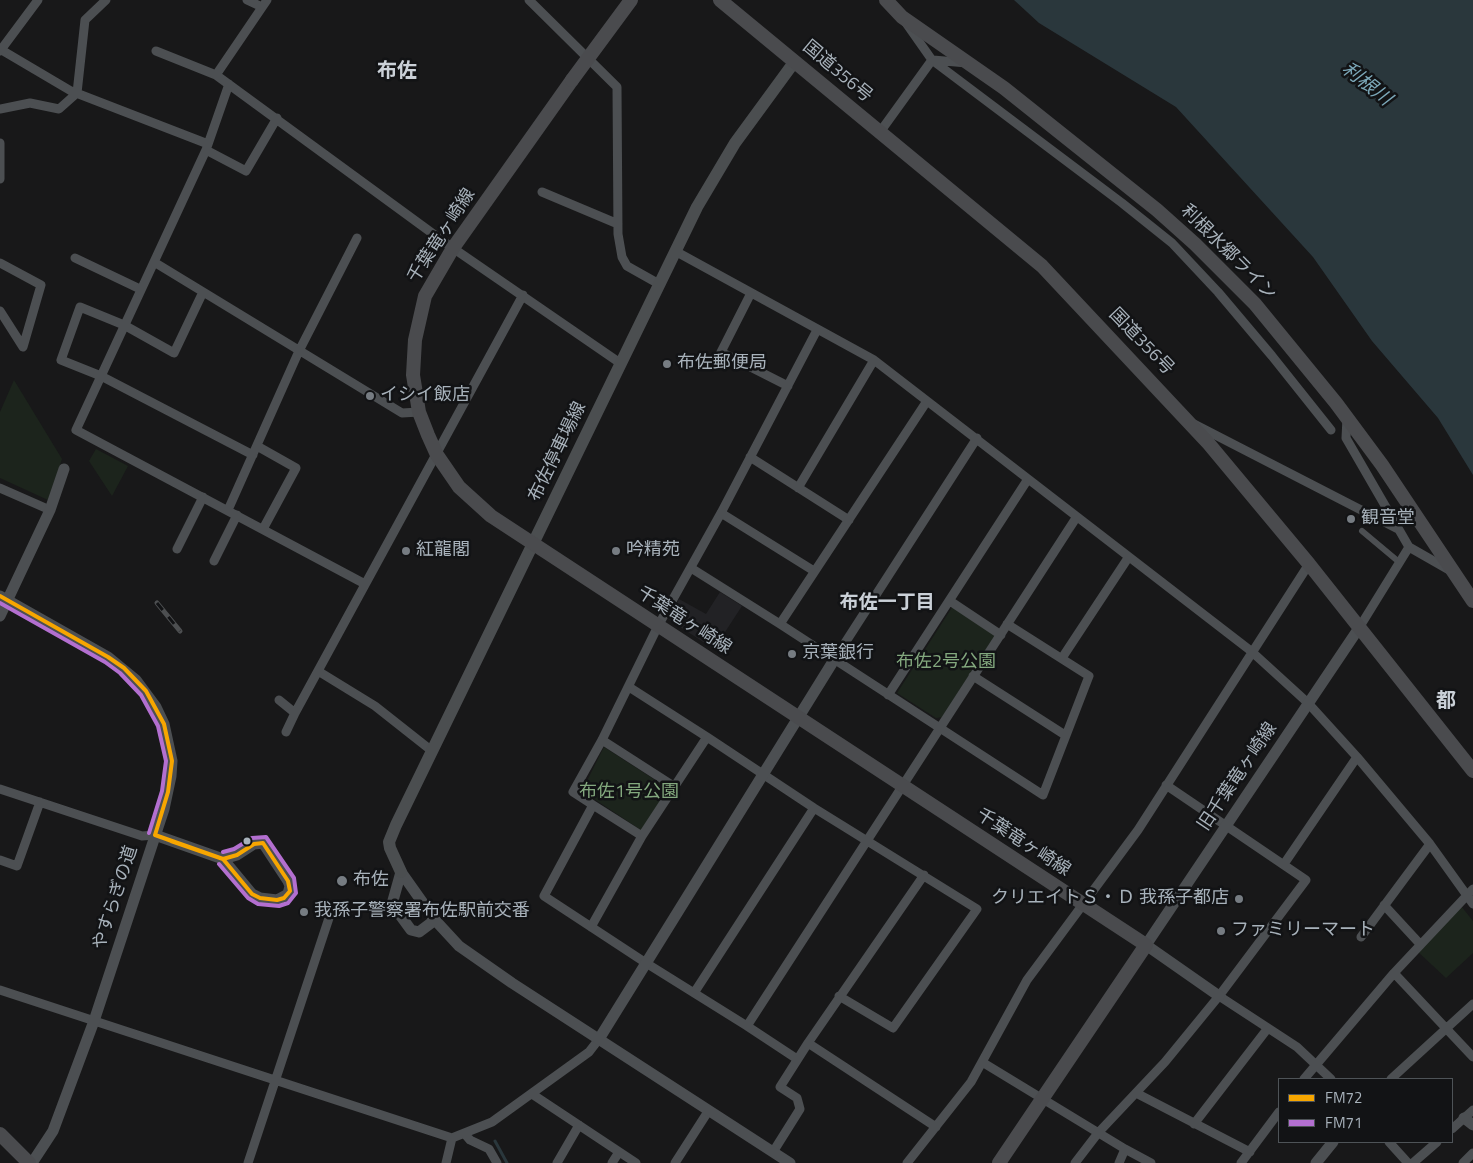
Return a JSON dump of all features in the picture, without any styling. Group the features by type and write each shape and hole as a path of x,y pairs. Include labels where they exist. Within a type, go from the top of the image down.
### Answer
{"main road":[{"name":"千葉竜ヶ崎線","path":"631,0 572,80 431,282 418,323 413,375 419,412 437,455 459,487 476,504 533,545 1146,945"},
{"name":"国道356号","path":"720,0 1042,266 1190,421 1309,564 1473,771"},
{"name":"利根水郷ライン","path":"886,0 902,17 1040,116 1157,210 1195,244 1255,304 1347,418 1473,601"},
{"name":"布佐停車場線","path":"401,872 391,854 389,842 620,364 675,251 714,178 735,143 795,61"},
{"path":"999,1163 1146,945"},
{"path":"0,1134 30,1163"}],"street":[{"path":"38,0 1,50 77,93 207,147 246,171 277,118"},
{"path":"0,108 30,103 59,109 77,93 85,20 106,0"},
{"path":"216,75 264,4 248,0"},
{"path":"529,0 617,87 618,224 622,257 627,266 659,284"},
{"path":"902,17 932,60 1172,243 1218,292 1331,430"},
{"path":"156,52 216,75 453,248 620,364"},
{"path":"932,60 968,63"},
{"path":"880,132 932,60"},
{"path":"229,84 207,147 76,430 365,584"},
{"path":"0,143 0,179"},
{"path":"542,192 618,224"},
{"path":"228,510 299,351 357,238"},
{"path":"675,251 874,360 926,401 978,438 1076,518 1251,651 1308,703 1357,757 1469,892 1473,904"},
{"path":"75,258 140,289"},
{"path":"154,262 402,414 419,412"},
{"path":"0,263 41,285 22,347 0,311"},
{"path":"203,292 174,353 124,325 80,307 61,360 101,376 255,451 296,468 264,529"},
{"path":"751,293 721,352 788,386"},
{"path":"286,732 523,295"},
{"path":"642,836 573,792 602,740 658,626 721,513 817,330"},
{"path":"798,488 874,360"},
{"path":"780,624 926,401"},
{"path":"1347,418 1346,438 1409,547 1455,573"},
{"path":"1190,421 1398,529"},
{"path":"0,990 452,1138 484,1126 532,1094 588,1052 599,1039 797,717 978,438"},
{"path":"750,457 849,520"},
{"path":"0,616 4,598 50,510 64,469"},
{"path":"888,695 1028,479"},
{"path":"0,488 50,510"},
{"path":"177,549 203,497"},
{"path":"721,513 814,571"},
{"path":"214,561 237,515"},
{"path":"747,1026 868,842 939,728 1076,518"},
{"path":"1362,531 1399,562"},
{"path":"1359,628 1409,547"},
{"path":"1062,658 1128,558"},
{"path":"907,1163 971,1082 1027,980 1138,830 1251,651 1309,564"},
{"path":"691,568 1042,795 1089,676 1007,624"},
{"name":"やすらぎの道","path":"4,598 124,668 151,699 164,724 172,761 168,792 155,836 94,1021 53,1130 30,1163"},
{"path":"950,601 1001,635"},
{"name":"旧千葉竜ヶ崎線","path":"1146,945 1359,628"},
{"path":"318,671 375,706 432,751"},
{"path":"973,676 1065,735"},
{"path":"629,687 814,808 977,909 893,1028 839,996"},
{"path":"279,700 295,714"},
{"path":"591,927 642,836 707,738"},
{"path":"602,740 675,787"},
{"path":"1284,864 1357,757"},
{"path":"1075,1163 1098,1134 1136,1094 1219,996 1306,880 1166,785"},
{"path":"0,789 145,837 155,836 223,859 252,894 260,898 277,900 288,894 290,886 288,881 263,843 254,844 237,855 223,859"},
{"path":"0,860 17,866 40,802"},
{"path":"593,805 544,896 797,1059"},
{"path":"694,993 814,808"},
{"path":"1361,936 1430,844"},
{"path":"401,872 392,904 411,930 419,932 435,920"},
{"path":"401,872 435,920 459,946 790,1163"},
{"path":"773,1152 800,1109 797,1098 780,1087 839,996 924,875"},
{"path":"1305,1078 1394,973 1469,892"},
{"path":"1384,905 1420,944"},
{"path":"248,1163 330,915"},
{"path":"1146,945 1296,1047 1330,1078"},
{"path":"1394,973 1473,1057"},
{"path":"1392,1078 1473,1004"},
{"path":"1194,1124 1268,1028"},
{"path":"808,1043 936,1127"},
{"path":"982,1062 1098,1134 1151,1163"},
{"path":"532,1094 636,1163"},
{"path":"1136,1094 1250,1152"},
{"path":"675,1163 709,1110"},
{"path":"1453,1129 1468,1122 1473,1110"},
{"path":"1241,1163 1278,1113"},
{"path":"557,1163 579,1125"},
{"path":"465,1134 470,1140 489,1149 498,1163"},
{"path":"446,1163 452,1138"},
{"path":"1316,1163 1332,1143"},
{"path":"1390,1143 1408,1163"},
{"path":"1413,1163 1436,1143"},
{"path":"1119,1163 1124,1149"},
{"path":"612,1163 619,1152"},
{"path":"1463,1163 1473,1153"}],"shaded area":[{"path":"720,592 742,606 714,649 668,619 679,599 706,614"}],"green space":[{"path":"14,380 62,459 48,500 0,478 0,412"},
{"path":"96,449 128,466 112,496 89,461"},
{"name":"布佐2号公園","path":"953,606 996,634 942,717 936,718 897,693"},
{"name":"布佐1号公園","path":"604,747 669,789 641,830 582,791"},
{"path":"1461,906 1473,921 1473,953 1446,978 1417,951"}],"water":[{"name":"利根川","path":"1014,0 1473,0 1473,475 1438,418 1372,341 1313,257 1176,107 1039,23"}],"waterway":[{"path":"495,1141 507,1163"}],"railway":[{"path":"157,603 180,631"}],"transit line":[{"name":"FM72","path":"0,596 108,657 124,668 146,691 164,724 172,761 168,792 155,835"},
{"name":"FM71","path":"0,603 105,662 120,673 141,695 158,726 166,761 162,791 149,833"},
{"name":"FM72","path":"155,835 223,859 171,841 155,835"},
{"name":"FM71","path":"219,864 248,898 258,904 279,906 288,903 296,893 294,878 266,837 252,838 234,849 223,852"},
{"name":"FM72","path":"263,843 288,881 290,891 284,898 277,900 260,898 252,894 223,859 237,855 254,844 263,843"}],"place":[{"name":"布佐郵便局","path":"667,364"},
{"name":"イシイ飯店","path":"370,396"},
{"name":"観音堂","path":"1351,519"},
{"name":"紅龍閣","path":"406,551"},
{"name":"吟精苑","path":"616,551"},
{"name":"京葉銀行","path":"792,654"},
{"name":"布佐","path":"342,881"},
{"name":"クリエイトＳ・Ｄ 我孫子都店","path":"1239,899"},
{"name":"我孫子警察署布佐駅前交番","path":"304,912"},
{"name":"ファミリーマート","path":"1221,931"}],"district":[{"name":"布佐","path":"397,72"},
{"name":"布佐一丁目","path":"887,603"},
{"name":"都","path":"1446,702"}]}
